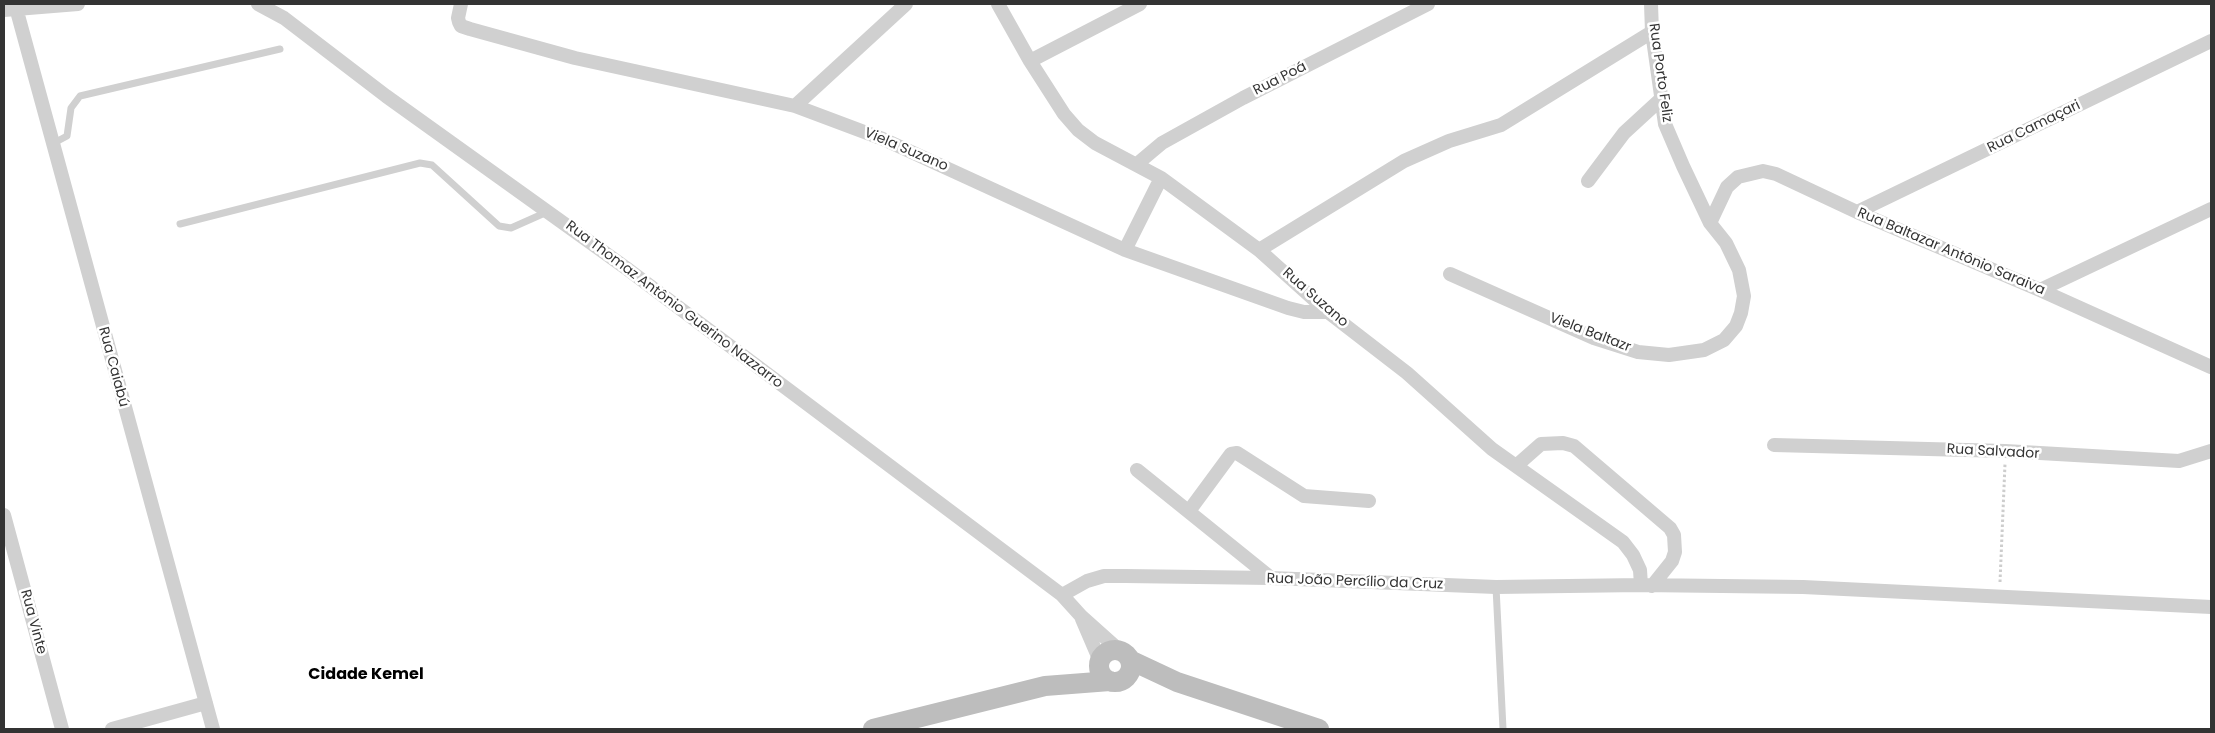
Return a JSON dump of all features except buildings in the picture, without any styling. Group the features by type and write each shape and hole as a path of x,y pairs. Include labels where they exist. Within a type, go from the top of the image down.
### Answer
{"main road":[{"path":"1177,682 1115,680 1103,675 1100,662 1102,657 1110,650 1125,655 1177,682 1319,729"},
{"path":"873,729 1046,686 1125,678 1130,670 1125,655"},
{"path":"1046,686 1080,668 1100,662"}],"street":[{"path":"12,7 78,4"},
{"name":"Rua Thomaz Antônio Guerino Nazzarro","path":"258,4 284,18 386,96 548,211 1062,595 1081,616 1125,655"},
{"path":"284,18 285,4"},
{"name":"Viela Suzano","path":"461,4 458,18 461,26 575,58 795,106 883,139 1125,250 1288,308 1304,312 1328,312"},
{"path":"795,106 906,4"},
{"name":"Rua Suzano","path":"998,4 1030,61 1064,114 1078,130 1095,143 1161,178 1259,250 1328,312 1407,373 1492,449 1623,542 1633,555 1646,586"},
{"path":"1030,61 1140,4"},
{"name":"Rua Poá","path":"1137,164 1162,144 1228,106 1428,4"},
{"name":"Rua Porto Feliz","path":"1651,4 1652,32 1665,124 1710,223"},
{"name":"Rua Caiabú","path":"12,7 52,144 213,729"},
{"path":"1259,250 1404,161 1449,141 1501,125 1652,32"},
{"name":"Rua Camaçari","path":"1857,212 2211,41"},
{"path":"1588,181 1624,133 1661,100"},
{"name":"Rua Baltazar Antônio Saraiva","path":"1710,223 1727,187 1738,177 1763,171 1776,174 1857,212 2040,290 2211,367"},
{"path":"1125,250 1161,178"},
{"path":"2040,290 2211,209"},
{"name":"Viela Baltazr","path":"1450,274 1594,338 1638,352 1670,355 1704,350 1724,340 1736,326 1744,296 1740,270 1726,243 1710,223"},
{"path":"1516,466 1540,444 1563,443 1574,446 1670,528 1674,534 1675,552 1672,561 1646,586"},
{"name":"Rua Salvador","path":"1774,445 2005,451 2179,461 2211,451"},
{"path":"1189,510 1230,454 1237,452 1304,496 1369,501"},
{"path":"1137,470 1271,578"},
{"name":"Rua Vinte","path":"4,515 62,729"},
{"name":"Rua João Percílio da Cruz","path":"1062,595 1087,581 1104,576 1271,578 1496,587 1646,586"},
{"path":"1646,586 1803,587 2211,607"},
{"name":"Rua Thomaz Antônio Guerino Nazzarro","path":"1081,616 1100,662"},
{"path":"112,729 206,703"}],"lane":[{"path":"52,144 67,136 71,108 80,96 280,49"},
{"path":"180,224 420,163 432,165 499,226 511,228 548,211"},
{"path":"1496,587 1503,729"}],"path":[{"path":"2000,598 2005,451"}],"district":[{"name":"Cidade Kemel","path":"366,675"}]}
